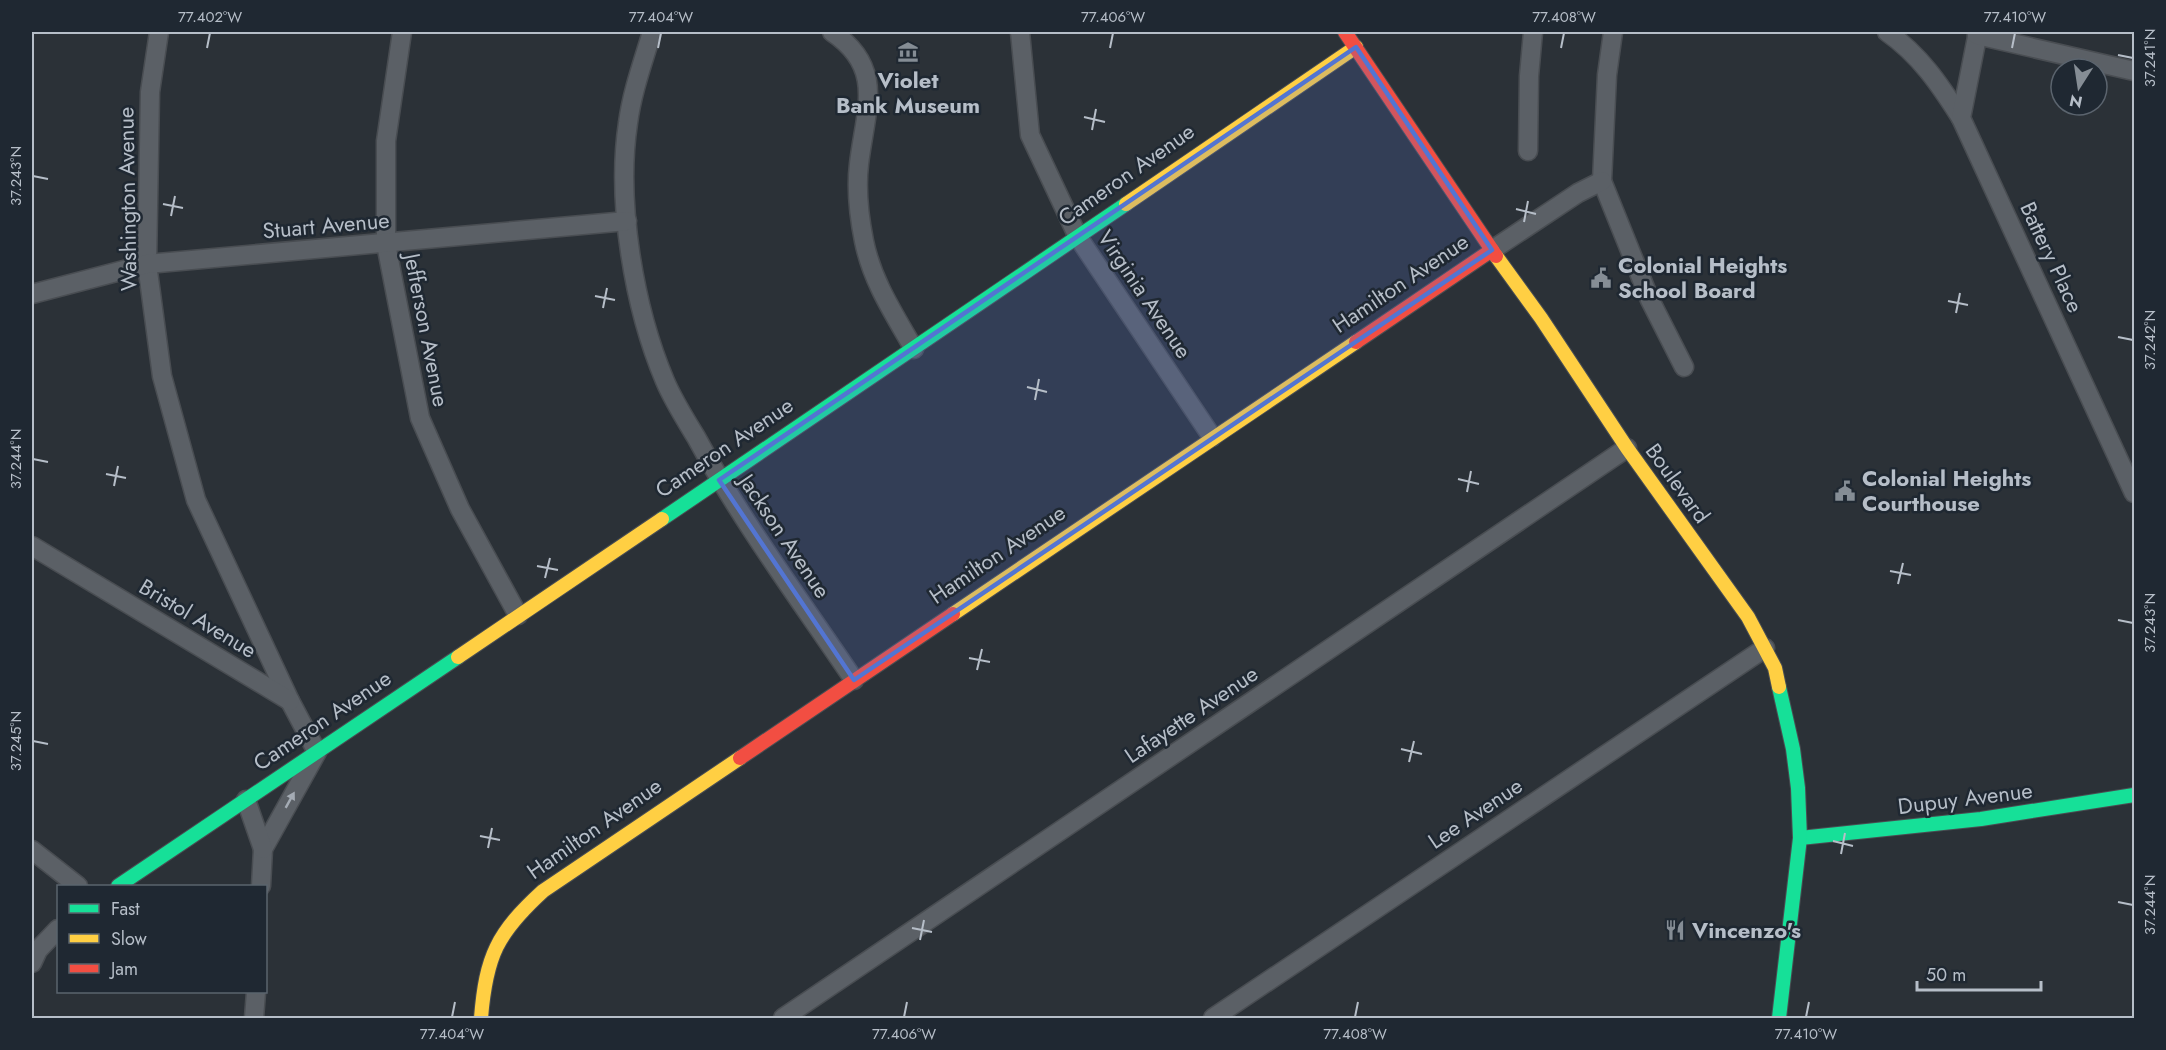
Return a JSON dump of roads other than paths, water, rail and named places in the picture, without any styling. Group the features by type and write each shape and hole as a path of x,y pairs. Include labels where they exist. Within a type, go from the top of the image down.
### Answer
{"street":[{"name":"Washington Avenue","path":"159,32 150,92 147,264 162,376 196,500 290,701"},
{"name":"Jefferson Avenue","path":"402,32 386,141 386,244 420,418 460,509 518,615"},
{"name":"Jackson Avenue","path":"652,32 638,78 628,124 625,171 627,221 634,282 647,332 665,382 719,480 854,680"},
{"path":"832,32 842,38 857,55 867,72 869,107 859,166 858,200 864,242 884,299 914,349"},
{"name":"Virginia Avenue","path":"1020,32 1030,135 1078,237 1212,437"},
{"name":"Boulevard","path":"1345,32 1627,448 1716,570 1748,617 1765,648 1778,678 1793,749 1798,788 1800,838 1779,1018"},
{"path":"1528,151 1529,76 1533,32"},
{"path":"1613,32 1607,75 1602,181 1650,300 1684,367"},
{"name":"Battery Place","path":"1887,32 1920,59 1938,80 1961,118 2134,493"},
{"path":"1961,118 1977,33 2134,71"},
{"name":"Cameron Avenue","path":"119,885 914,349 1356,47"},
{"name":"Hamilton Avenue","path":"481,1018 485,983 492,957 504,932 522,910 543,891 1212,437 1578,193 1602,181"},
{"name":"Stuart Avenue","path":"32,294 147,264 627,221"},
{"name":"Lafayette Avenue","path":"783,1018 1627,448"},
{"name":"Bristol Avenue","path":"32,546 290,701"},
{"name":"Lee Avenue","path":"1214,1018 1765,648"},
{"path":"263,849 317,752 290,701"},
{"name":"Dupuy Avenue","path":"1800,838 1981,819 2134,795"},
{"path":"246,800 263,849 261,885"},
{"path":"32,850 77,885"},
{"path":"32,963 38,950 57,930"},
{"path":"254,1018 256,993"}],"place":[{"name":"Violet Bank Museum","path":"908,52"},
{"name":"Colonial Heights School Board","path":"1601,278"},
{"name":"Colonial Heights Courthouse","path":"1845,491"},
{"name":"Vincenzo's","path":"1675,930"}]}
